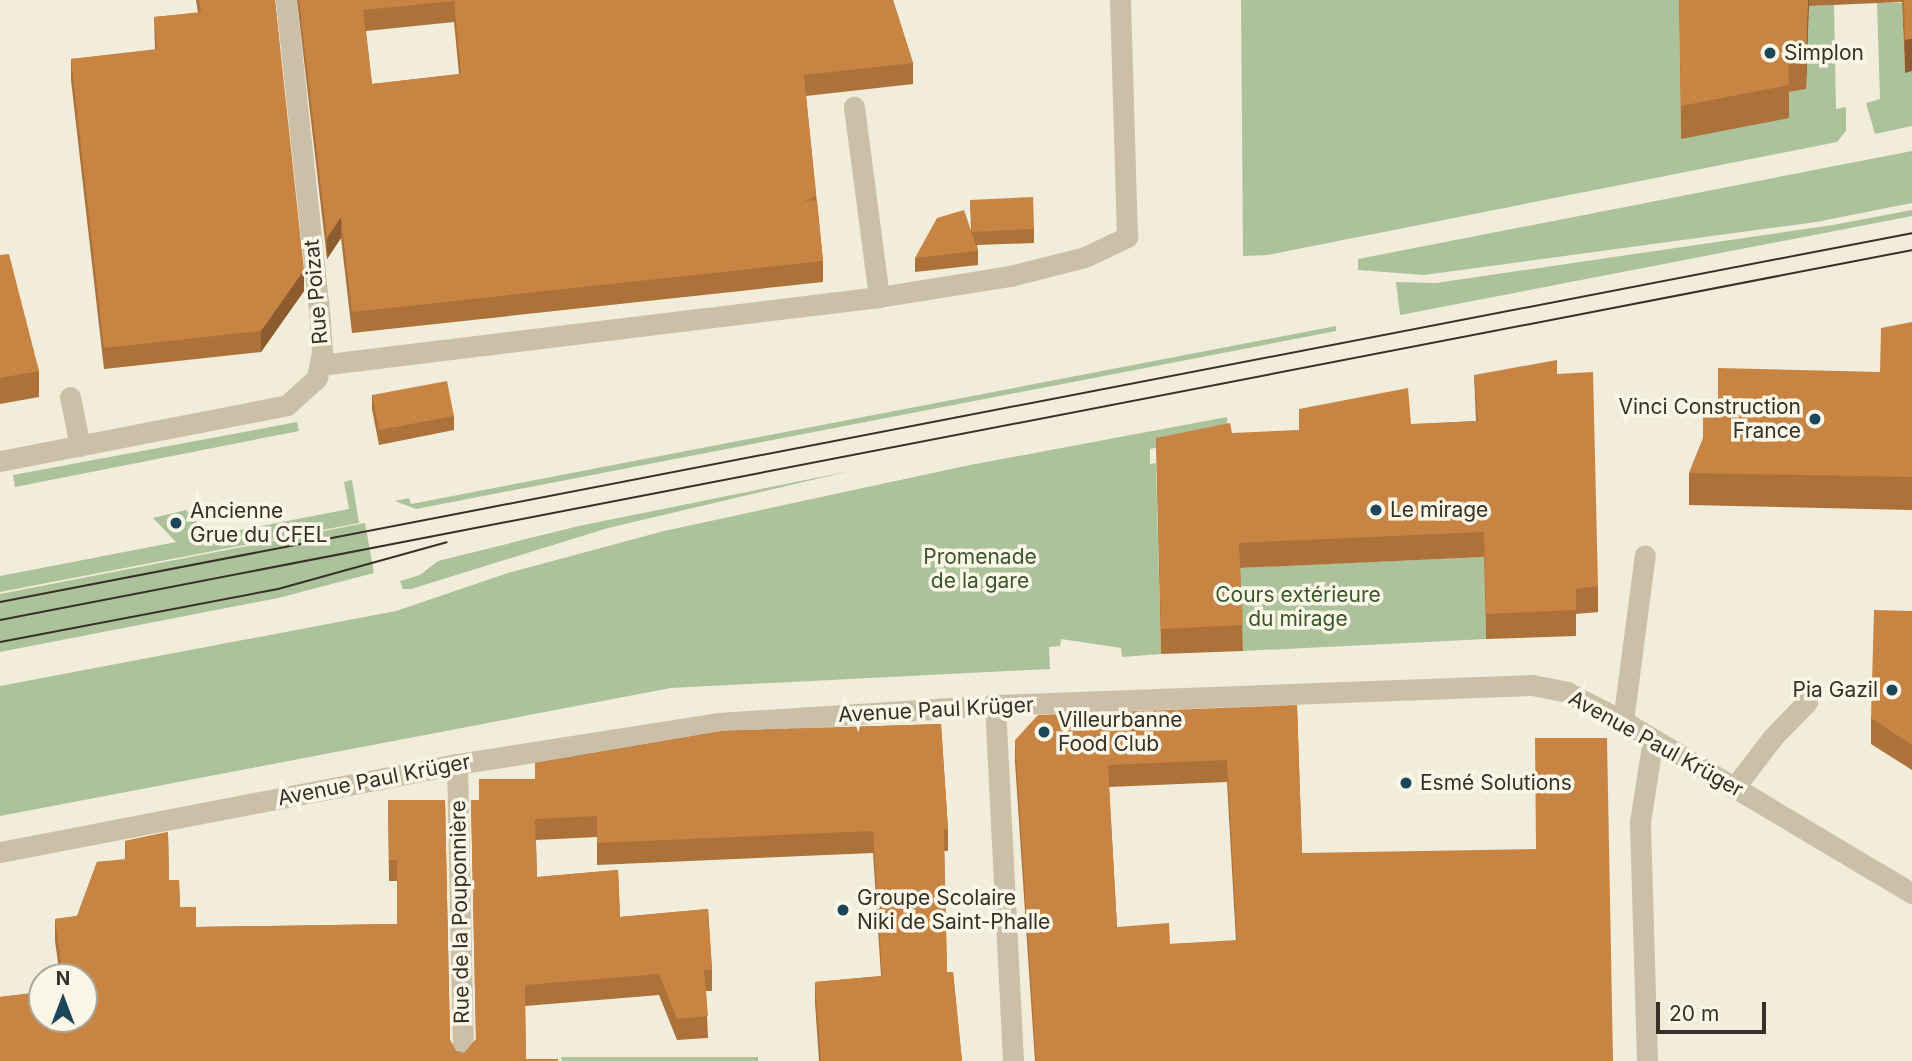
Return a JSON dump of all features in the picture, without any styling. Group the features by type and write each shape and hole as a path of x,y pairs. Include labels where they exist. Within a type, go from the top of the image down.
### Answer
{"street":[{"name":"Rue Poizat","path":"0,461 287,405 310,388 320,365 320,320 286,0"},
{"path":"320,365 878,297 1010,276 1085,257 1127,237 1120,0"},
{"path":"853,107 878,297"},
{"path":"70,397 80,446"},
{"path":"1623,722 1645,555"},
{"name":"Avenue Paul Krüger","path":"0,852 457,764 718,723 995,705 1532,685 1567,692 1623,722 1912,893"},
{"path":"1734,788 1807,702"},
{"path":"995,705 1013,1061"},
{"path":"1647,1061 1640,822 1653,739"},
{"name":"Rue de la Pouponnière","path":"457,764 463,1061"}],"green space":[{"path":"1241,0 1679,0 1681,139 1788,92 1806,89 1809,6 1834,5 1836,109 1846,107 1846,131 1837,142 1267,255 1243,256"},
{"path":"1877,3 1902,3 1905,72 1912,71 1912,126 1875,134 1866,103 1880,99"},
{"path":"1912,151 1912,203 1816,222 1424,275 1358,270 1358,259"},
{"path":"1912,210 1912,216 1400,315 1396,282 1436,283 1833,225"},
{"path":"1336,326 1336,331 416,509 395,501 409,498 411,504"},
{"name":"Promenade de la gare","path":"1227,417 1228,433 1150,449 1150,464 1156,463 1161,654 1122,657 1121,648 1061,639 1060,646 1049,647 1050,669 671,688 0,816 0,686 396,611 508,573 664,531 965,466"},
{"path":"297,422 299,431 15,487 13,475"},
{"path":"850,471 608,528 411,589 403,589 400,581 420,575 438,561 579,526"},
{"path":"352,480 359,523 0,592 0,576 176,542 153,518 186,510 210,536 349,509 344,482"},
{"path":"365,523 374,573 278,598 0,652 0,594"},
{"name":"Cours extérieure du mirage","path":"1484,557 1486,639 1243,651 1239,568"},
{"path":"561,1057 758,1057 758,1061 562,1061"}],"building":[{"path":"199,0 275,0 304,270 261,331 104,348 71,59 157,49 154,17 201,12"},
{"path":"299,0 893,0 913,63 804,75 816,196 804,201 817,200 823,261 352,312 341,217 327,238","holes":["454,1 461,74 372,84 363,10"]},
{"path":"1679,0 1808,0 1806,56 1788,59 1789,85 1681,106"},
{"path":"1904,0 1912,0 1912,38 1905,40"},
{"path":"1033,197 1034,229 972,232 970,200"},
{"path":"964,210 978,251 915,258 937,218"},
{"path":"9,254 39,371 0,378 0,255"},
{"name":"Vinci Construction France","path":"1912,322 1912,477 1689,473 1703,439 1703,401 1718,401 1718,368 1880,372 1881,328"},
{"name":"Le mirage","path":"1557,360 1557,374 1593,372 1598,586 1576,589 1576,610 1486,614 1484,532 1239,543 1243,625 1161,629 1156,438 1230,423 1232,433 1299,430 1299,409 1408,388 1411,424 1478,421 1474,375"},
{"path":"447,381 454,416 379,430 372,395"},
{"name":"Pia Gazil","path":"1874,610 1912,611 1912,745 1871,718"},
{"path":"1297,705 1302,853 1536,849 1535,738 1607,738 1613,1061 1036,1061 1015,740 1038,715","holes":["1227,760 1237,940 1170,944 1169,923 1117,927 1108,765"]},
{"path":"941,724 948,829 944,829 947,972 953,972 962,1061 821,1061 815,982 882,976 873,831 597,843 597,816 535,819 537,877 618,870 620,917 708,909 712,970 704,970 708,1016 677,1019 659,974 525,985 526,1059 558,1061 0,1061 0,997 28,994 28,1033 98,1033 98,963 61,963 55,919 77,916 97,862 126,859 125,841 168,832 169,880 179,880 180,907 196,907 196,927 397,924 397,860 389,860 388,800 445,800 450,1040 456,1051 464,1053 476,1039 471,800 479,800 479,779 535,779 535,763 723,731"}],"tram line":[{"path":"0,602 1912,233"},
{"path":"0,620 1912,250"},
{"path":"0,642 278,589 447,542"}],"place":[{"name":"Simplon","path":"1770,53"},
{"name":"Vinci Construction France","path":"1815,419"},
{"name":"Le mirage","path":"1376,510"},
{"name":"Ancienne Grue du CFEL","path":"176,523"},
{"name":"Pia Gazil","path":"1892,690"},
{"name":"Villeurbanne Food Club","path":"1044,732"},
{"name":"Esmé Solutions","path":"1406,783"},
{"name":"Groupe Scolaire Niki de Saint-Phalle","path":"843,910"}]}
